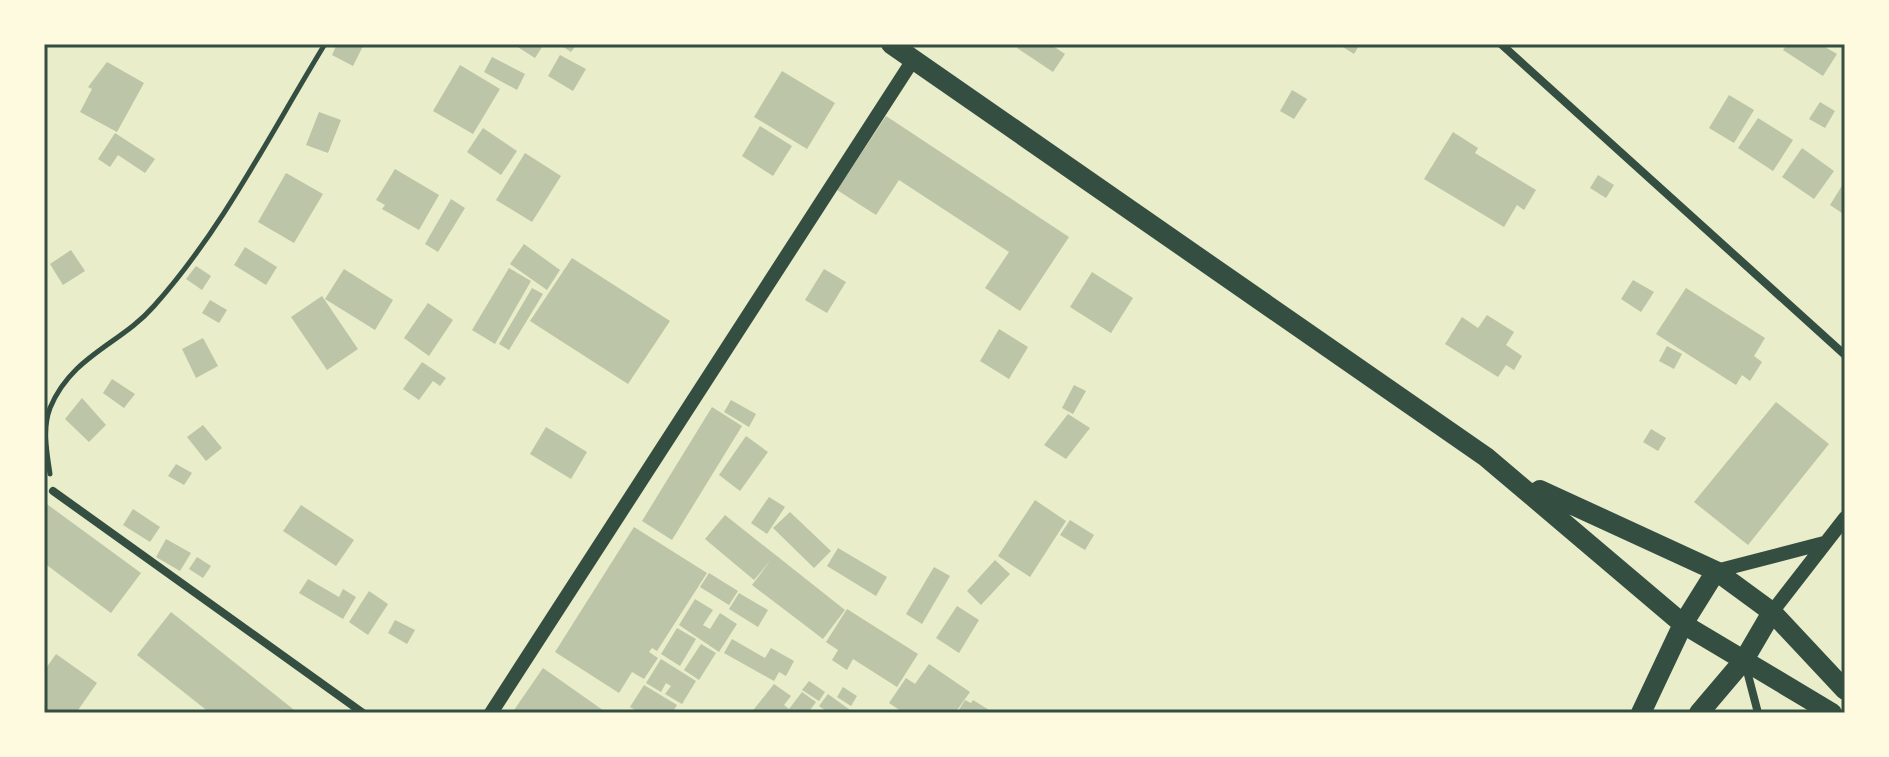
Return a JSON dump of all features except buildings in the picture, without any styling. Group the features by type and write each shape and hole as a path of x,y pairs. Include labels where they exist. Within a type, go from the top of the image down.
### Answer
{"main road":[{"path":"891,44 917,52 1118,199 1518,480 1683,624 1832,713"},
{"path":"1518,480 1716,571 1772,612 1845,690"},
{"path":"1641,713 1683,624 1716,571"},
{"path":"1699,713 1744,660 1772,612"}],"street":[{"path":"1501,44 1845,355"},
{"path":"491,713 917,52"},
{"path":"53,491 363,713"},
{"path":"1772,612 1845,518"},
{"path":"1716,571 1824,543"},
{"path":"1744,660 1758,713"}],"path":[{"path":"53,491 45,438 50,408 81,362 153,309 206,238 325,44"}]}
